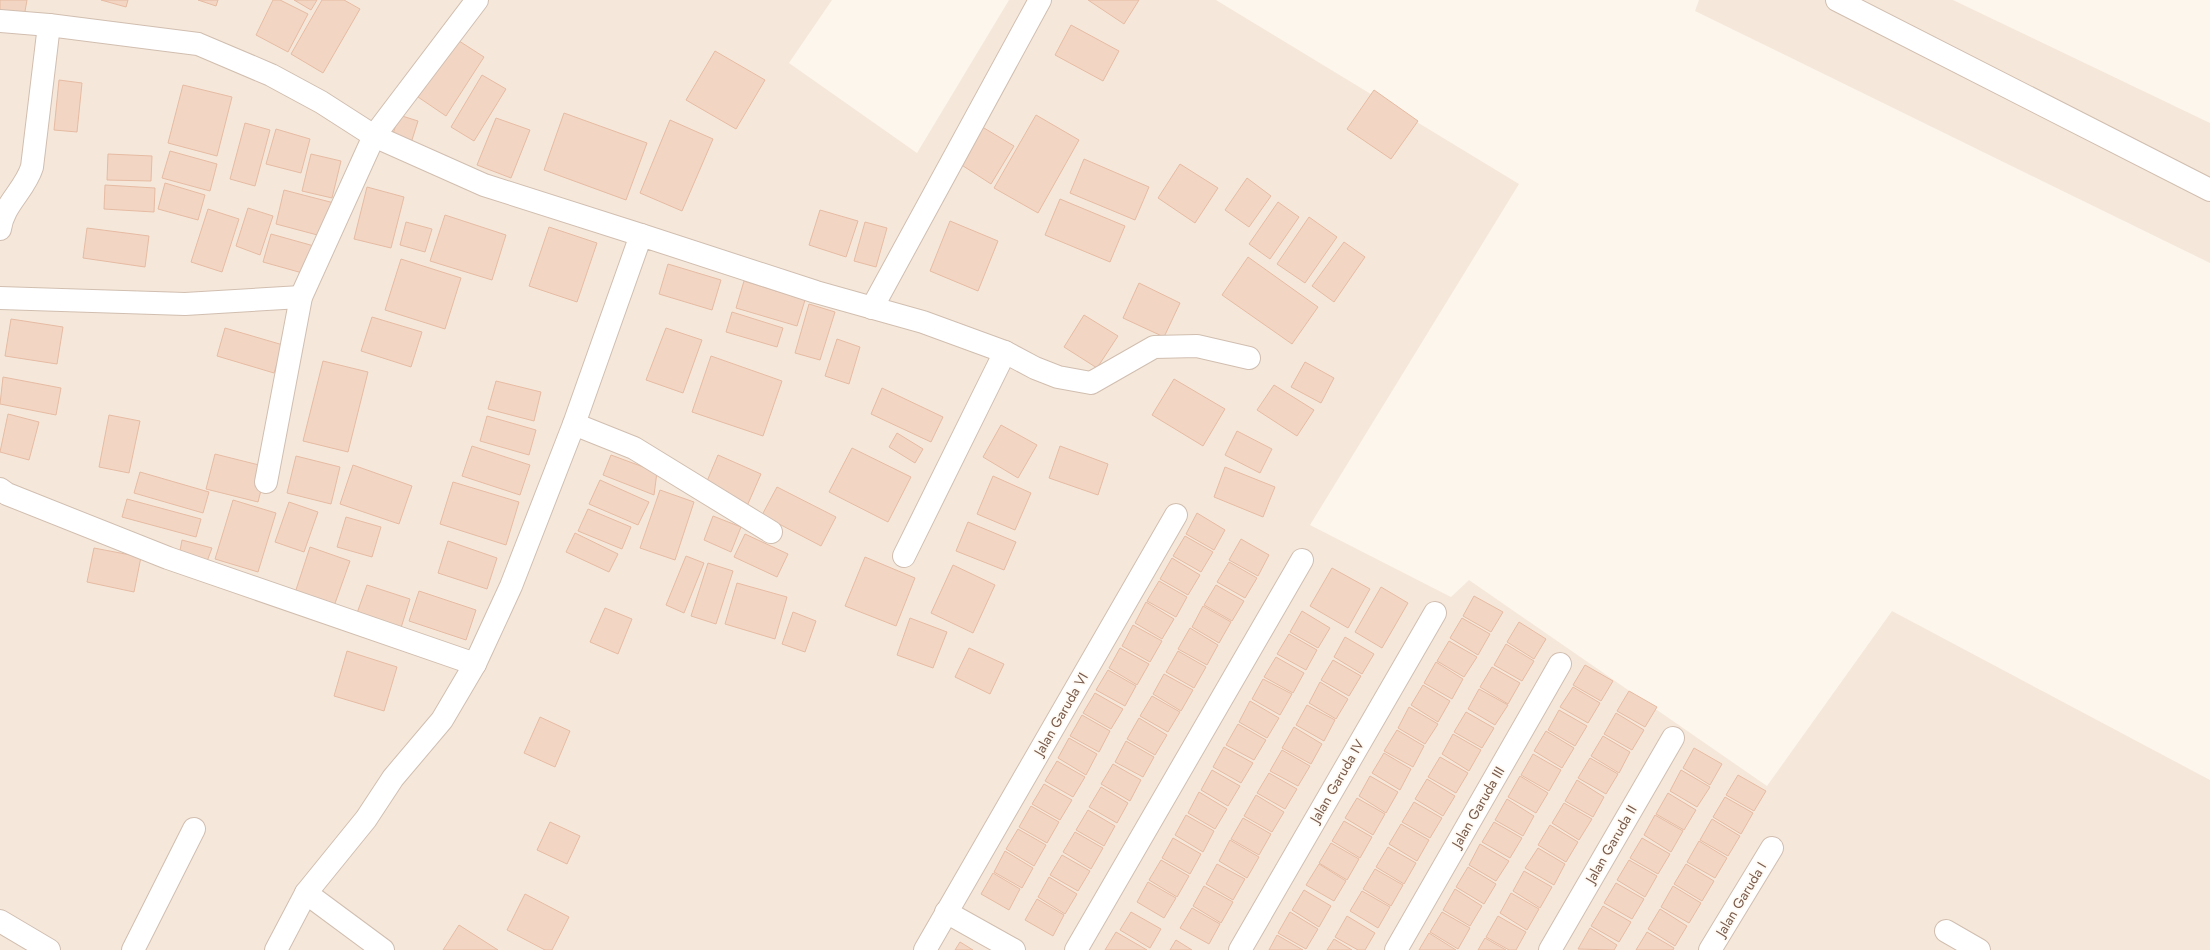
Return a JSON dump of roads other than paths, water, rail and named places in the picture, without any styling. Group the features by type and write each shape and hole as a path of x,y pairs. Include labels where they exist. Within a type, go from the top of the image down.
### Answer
{"street":[{"path":"266,482 301,297 374,136 477,0"},
{"path":"872,308 1040,0"},
{"path":"1837,0 2210,190"},
{"path":"0,21 49,25 198,44 271,74 321,102 374,136 484,185 872,308 956,333 1005,352 1035,368 1058,377 1091,383 1154,347 1197,346 1249,358"},
{"path":"0,230 2,219 11,201 29,178 32,167 49,25"},
{"path":"276,950 306,893 366,819 393,778 442,720 475,664 511,586 574,424 641,235"},
{"path":"0,300 185,304 301,297"},
{"path":"904,556 1005,352"},
{"path":"574,424 634,448 771,532"},
{"path":"0,489 7,494 168,558 475,664"},
{"name":"Jalan Garuda VI","path":"925,950 1176,515"},
{"path":"1076,950 1302,560"},
{"name":"Jalan Garuda IV","path":"1240,950 1435,613"},
{"name":"Jalan Garuda III","path":"1396,950 1560,664"},
{"name":"Jalan Garuda II","path":"1550,950 1673,738"},
{"path":"133,950 194,829"},
{"name":"Jalan Garuda I","path":"1710,950 1772,848"},
{"path":"306,893 383,950"},
{"path":"946,912 1014,950"},
{"path":"0,921 49,950"},
{"path":"1946,931 1979,950"}]}
